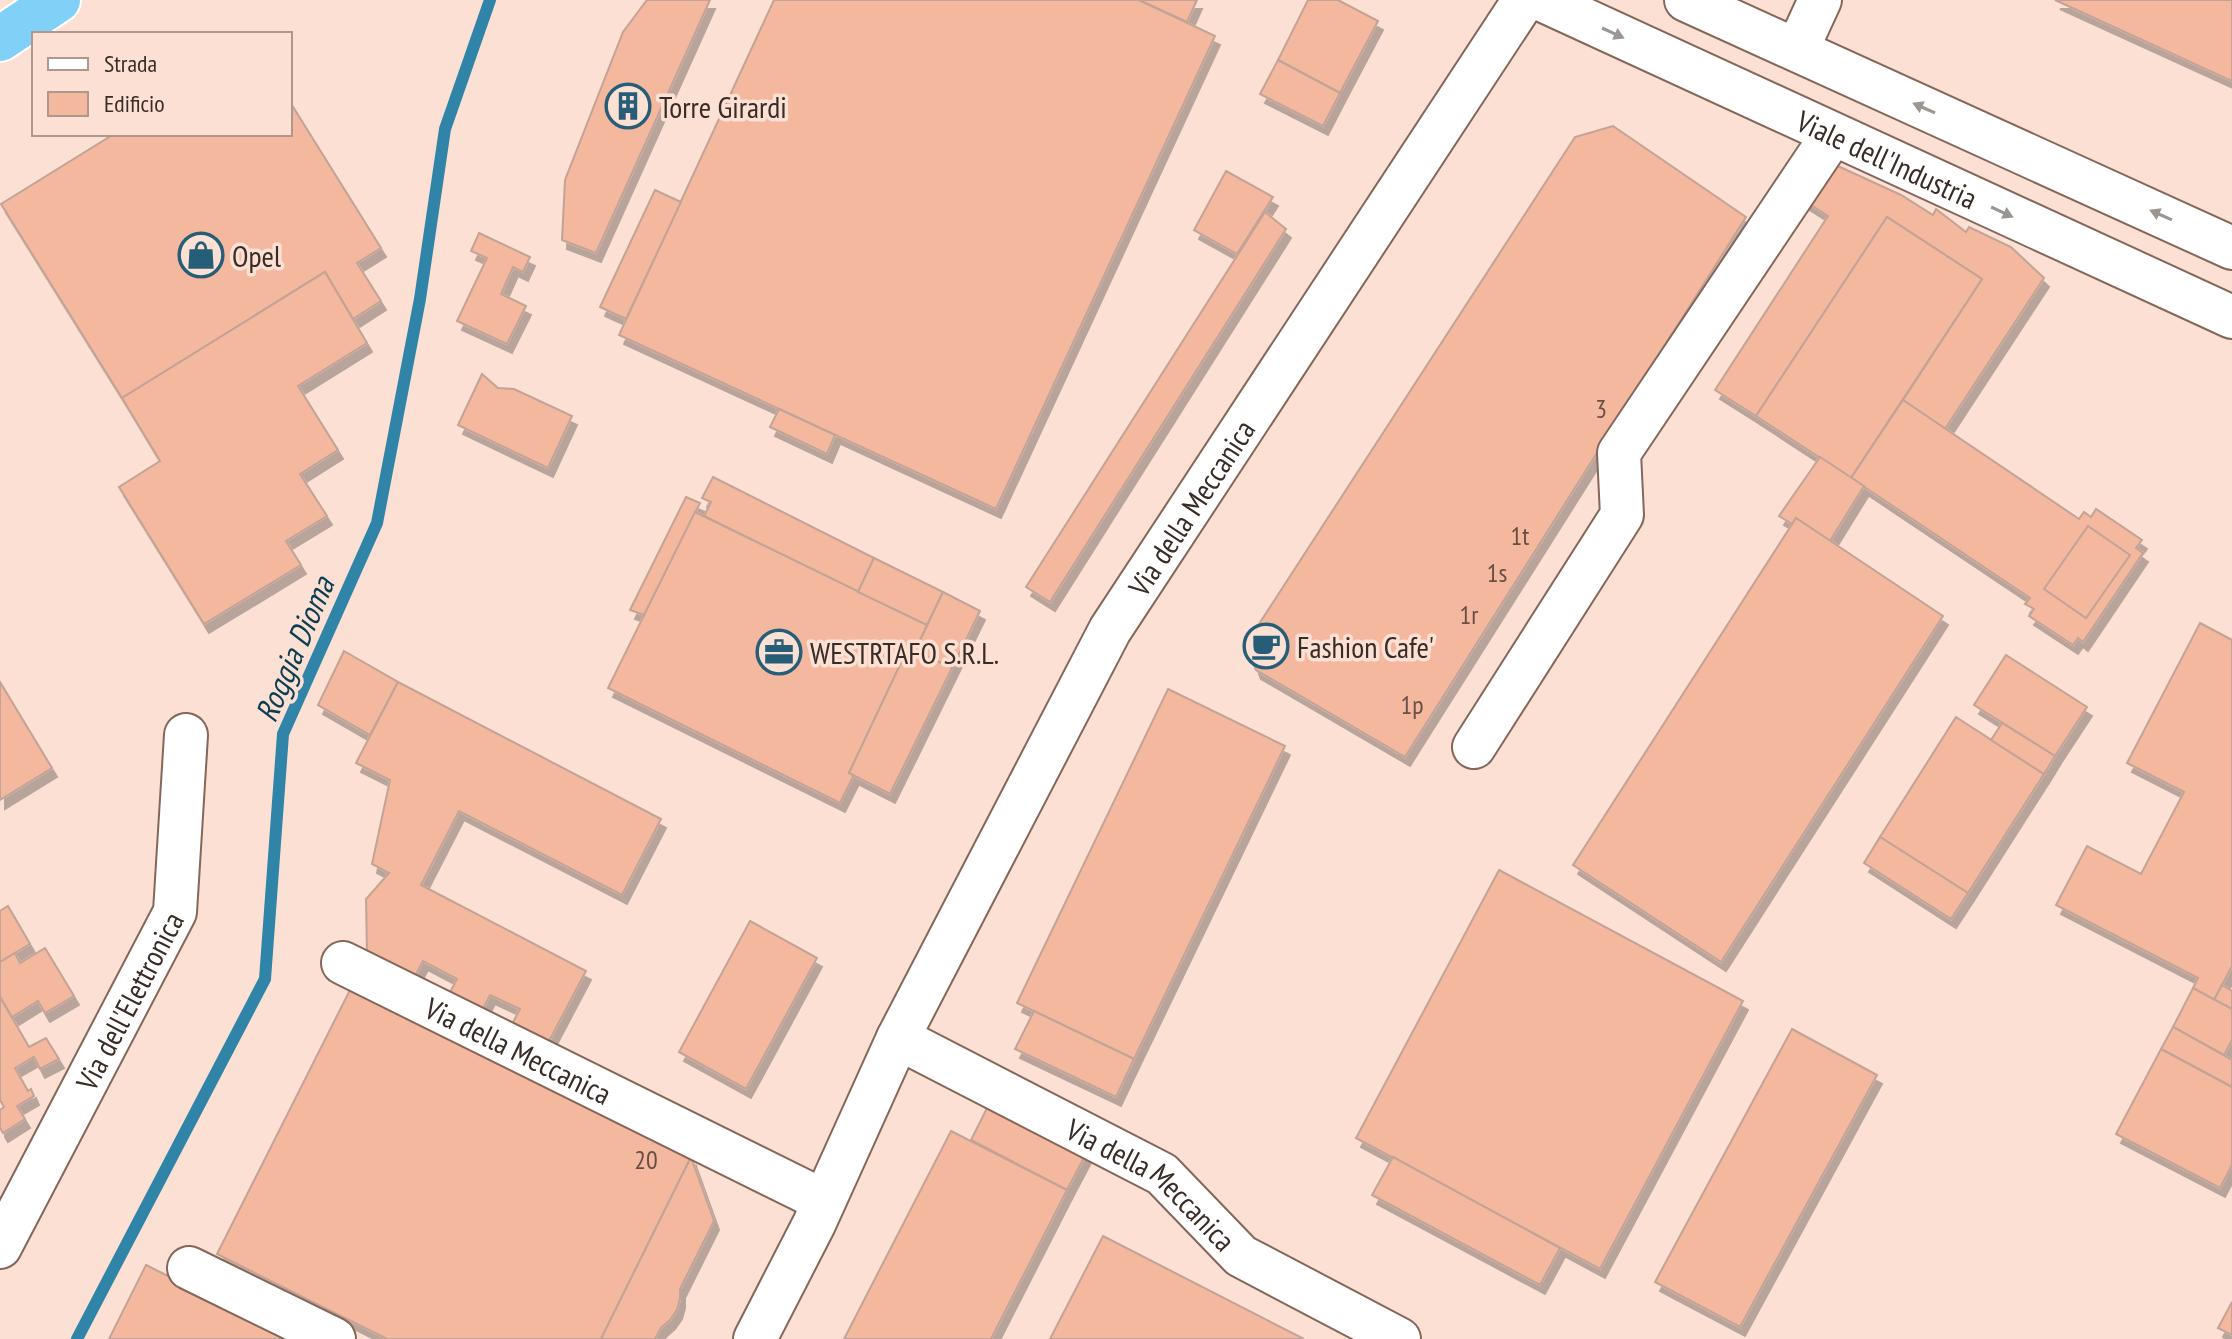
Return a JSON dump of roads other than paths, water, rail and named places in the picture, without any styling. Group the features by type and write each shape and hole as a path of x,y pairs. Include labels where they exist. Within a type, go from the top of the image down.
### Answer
{"highway":[{"path":"0,39 58,0"}],"street":[{"name":"Via della Meccanica","path":"755,1339 824,1201 898,1038 1110,630 1524,0"},
{"name":"Viale dell'Industria","path":"1542,0 2232,317"},
{"name":"Viale dell'Industria","path":"1686,0 2232,248"},
{"path":"1797,50 1820,0"},
{"path":"1474,747 1622,515 1619,453 1833,134"},
{"name":"Via dell'Elettronica","path":"0,1247 175,912 186,735"},
{"name":"Via della Meccanica","path":"343,963 824,1201"},
{"name":"Via della Meccanica","path":"898,1038 1162,1174 1241,1256 1399,1339"},
{"path":"189,1268 334,1339"}],"waterway":[{"name":"Roggia Dioma","path":"77,1339 265,979 283,734 377,523 420,299 445,129 490,0"}],"place":[{"name":"Torre Girardi","path":"628,106"},
{"name":"Opel","path":"201,255"},
{"name":"Fashion Cafe'","path":"1266,646"},
{"name":"WESTRTAFO S.R.L.","path":"779,652"}]}
